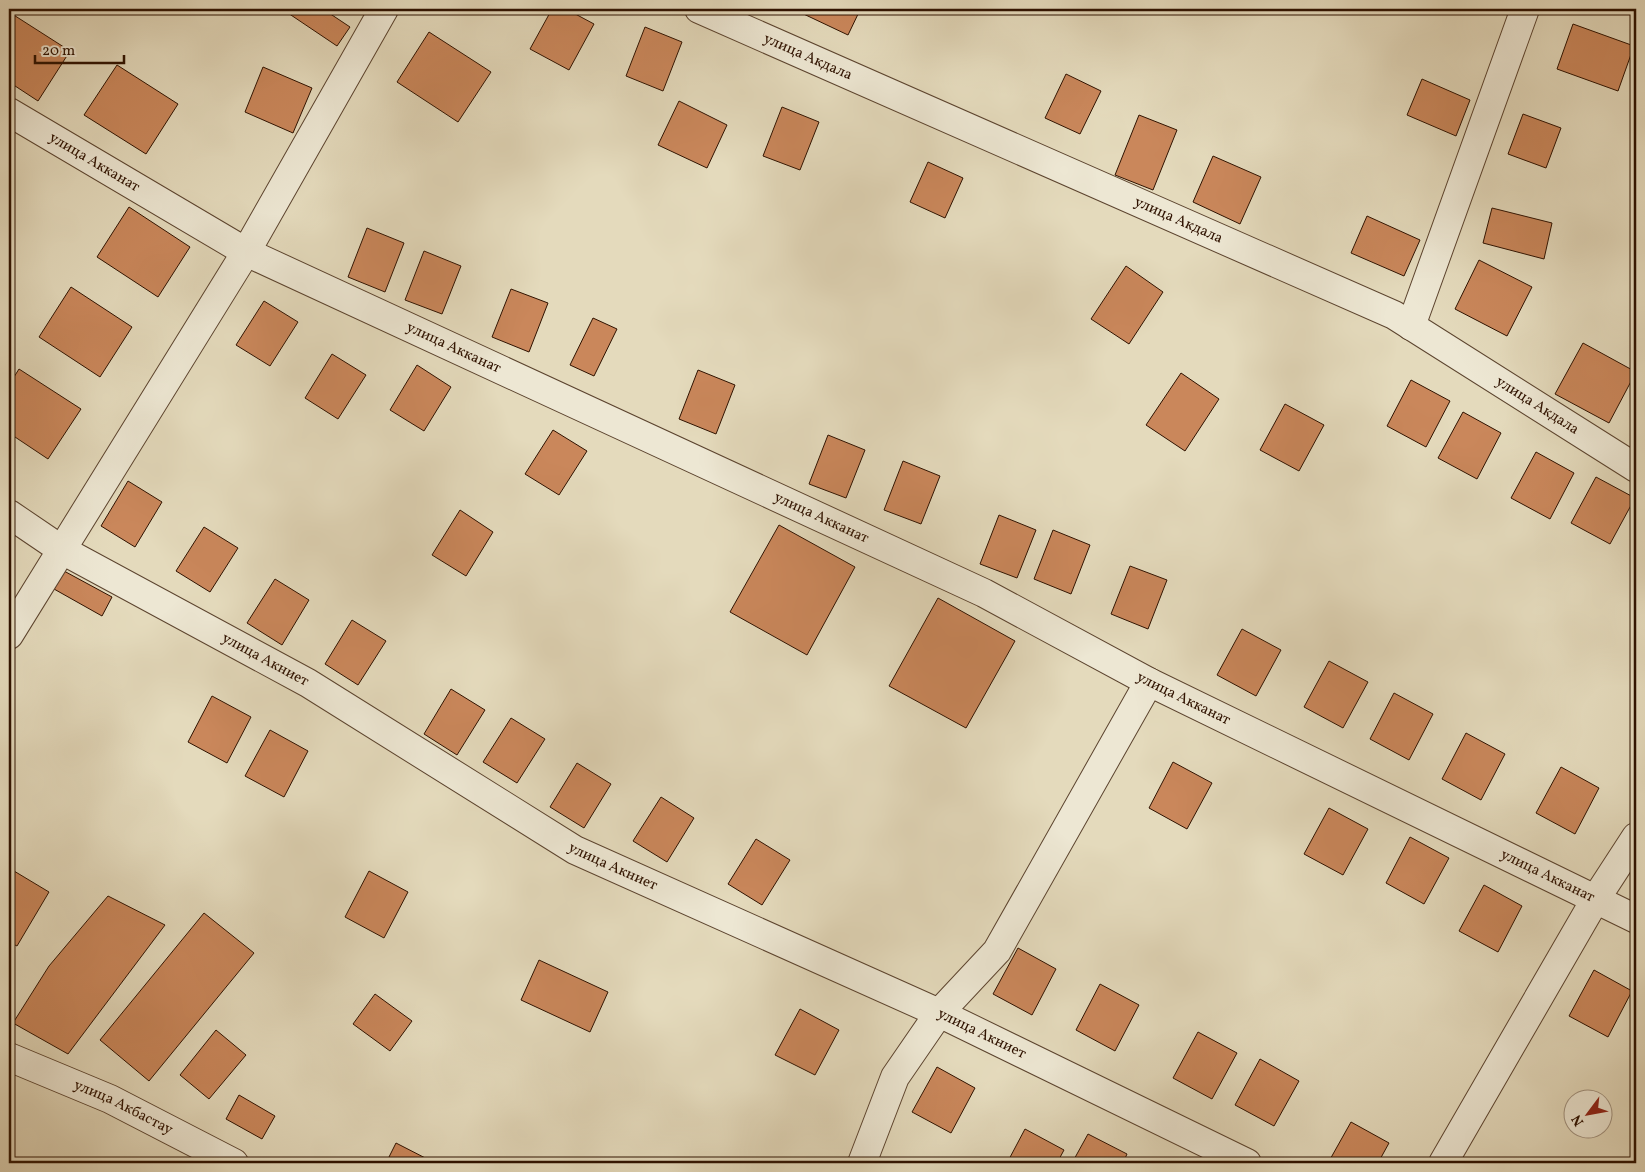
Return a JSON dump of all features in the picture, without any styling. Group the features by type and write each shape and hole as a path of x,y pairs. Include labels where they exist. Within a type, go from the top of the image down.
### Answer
{"street":[{"path":"9,635 246,252 384,9"},
{"name":"улица Акдала","path":"699,9 1394,315 1636,468"},
{"path":"1411,326 1525,9"},
{"name":"улица Акканат","path":"9,112 246,252 984,594 1149,682 1636,919"},
{"name":"улица Акниет","path":"9,514 62,550 308,683 575,850 939,1013 1247,1163"},
{"path":"862,1163 896,1077 939,1013 997,951 1149,682"},
{"path":"1443,1163 1595,900 1636,837"},
{"name":"улица Акбастау","path":"9,1057 110,1099 234,1163"}],"building":[{"path":"282,9 323,9 350,27 337,46"},
{"path":"552,9 566,9 594,24 569,70 530,49"},
{"path":"793,9 857,9 860,10 848,35"},
{"path":"9,12 70,51 38,101 9,82"},
{"path":"1573,24 1634,46 1618,91 1557,69"},
{"path":"645,27 682,42 663,91 626,76"},
{"path":"429,32 491,72 458,122 397,82"},
{"path":"117,65 178,104 146,154 84,115"},
{"path":"263,67 312,88 293,133 245,112"},
{"path":"1066,74 1101,91 1080,134 1045,118"},
{"path":"1422,79 1470,100 1456,136 1407,115"},
{"path":"679,101 727,125 707,168 658,145"},
{"path":"782,107 819,122 800,170 763,156"},
{"path":"1523,114 1561,128 1546,168 1508,154"},
{"path":"1139,115 1177,130 1153,190 1115,175"},
{"path":"1213,156 1261,177 1240,224 1193,202"},
{"path":"928,162 963,178 945,218 910,202"},
{"path":"129,207 190,247 158,297 97,257"},
{"path":"1492,208 1552,223 1544,259 1483,243"},
{"path":"1367,216 1420,240 1404,276 1351,253"},
{"path":"367,228 404,243 385,292 348,277"},
{"path":"424,251 461,266 442,314 405,300"},
{"path":"1479,260 1532,287 1507,336 1455,309"},
{"path":"1126,266 1163,292 1129,344 1091,319"},
{"path":"71,287 132,327 100,377 39,337"},
{"path":"511,289 548,303 529,352 492,337"},
{"path":"264,301 298,322 270,366 236,345"},
{"path":"593,318 617,329 594,376 570,365"},
{"path":"1583,343 1636,372 1609,423 1555,394"},
{"path":"332,354 366,375 338,419 305,398"},
{"path":"417,365 451,387 424,431 390,410"},
{"path":"19,369 81,409 48,459 9,433 9,385"},
{"path":"698,370 735,385 716,434 679,419"},
{"path":"1181,373 1219,399 1185,451 1146,425"},
{"path":"1411,380 1450,401 1426,447 1387,426"},
{"path":"1285,404 1324,425 1299,471 1260,450"},
{"path":"1463,412 1501,433 1477,479 1438,458"},
{"path":"553,430 587,451 559,495 525,474"},
{"path":"828,435 865,450 846,498 809,484"},
{"path":"1536,452 1574,473 1550,519 1511,498"},
{"path":"903,461 940,476 921,524 884,510"},
{"path":"1596,477 1635,498 1610,544 1571,523"},
{"path":"128,481 162,502 135,547 101,526"},
{"path":"460,510 493,532 466,576 432,555"},
{"path":"999,515 1036,530 1017,578 980,564"},
{"path":"779,525 855,567 807,655 730,612"},
{"path":"204,527 238,548 210,592 176,571"},
{"path":"1053,530 1090,545 1071,594 1034,579"},
{"path":"1130,566 1167,580 1148,629 1111,614"},
{"path":"64,571 112,597 102,616 54,589"},
{"path":"275,579 309,600 282,645 247,623"},
{"path":"938,598 1015,641 966,728 889,686"},
{"path":"352,620 386,641 358,685 325,664"},
{"path":"1242,629 1281,650 1256,696 1217,675"},
{"path":"1329,661 1368,682 1343,728 1304,707"},
{"path":"451,689 485,710 457,755 424,734"},
{"path":"1394,693 1433,714 1409,760 1370,739"},
{"path":"212,696 251,717 227,763 188,742"},
{"path":"511,718 545,739 517,783 483,762"},
{"path":"270,730 308,751 284,797 245,776"},
{"path":"1466,733 1505,754 1481,800 1442,779"},
{"path":"1173,762 1212,783 1187,829 1149,808"},
{"path":"577,763 611,784 584,828 550,807"},
{"path":"1561,767 1599,788 1575,834 1536,813"},
{"path":"661,797 694,818 667,862 633,841"},
{"path":"1329,808 1368,829 1343,875 1304,854"},
{"path":"1410,837 1449,858 1424,904 1386,883"},
{"path":"756,839 790,860 762,905 728,884"},
{"path":"9,868 49,892 17,946 9,942"},
{"path":"369,871 408,892 384,938 345,917"},
{"path":"1484,885 1522,906 1498,952 1459,931"},
{"path":"108,896 165,925 68,1054 13,1023 49,966"},
{"path":"204,913 254,953 149,1081 100,1040"},
{"path":"1018,948 1056,969 1032,1015 993,994"},
{"path":"539,960 608,992 590,1032 521,1000"},
{"path":"1594,970 1632,991 1608,1037 1569,1016"},
{"path":"1100,984 1139,1005 1115,1051 1076,1030"},
{"path":"375,994 412,1021 390,1051 353,1024"},
{"path":"800,1009 839,1030 815,1075 775,1055"},
{"path":"216,1030 246,1055 209,1099 180,1075"},
{"path":"1198,1032 1237,1053 1212,1099 1173,1078"},
{"path":"1260,1059 1299,1081 1274,1126 1235,1105"},
{"path":"937,1067 975,1088 951,1133 912,1112"},
{"path":"239,1095 275,1116 262,1139 226,1119"},
{"path":"1351,1122 1389,1143 1378,1163 1328,1163"},
{"path":"1025,1129 1064,1150 1057,1163 1007,1163"},
{"path":"1088,1134 1127,1154 1123,1163 1072,1163"},
{"path":"396,1143 435,1163 386,1163"}]}
